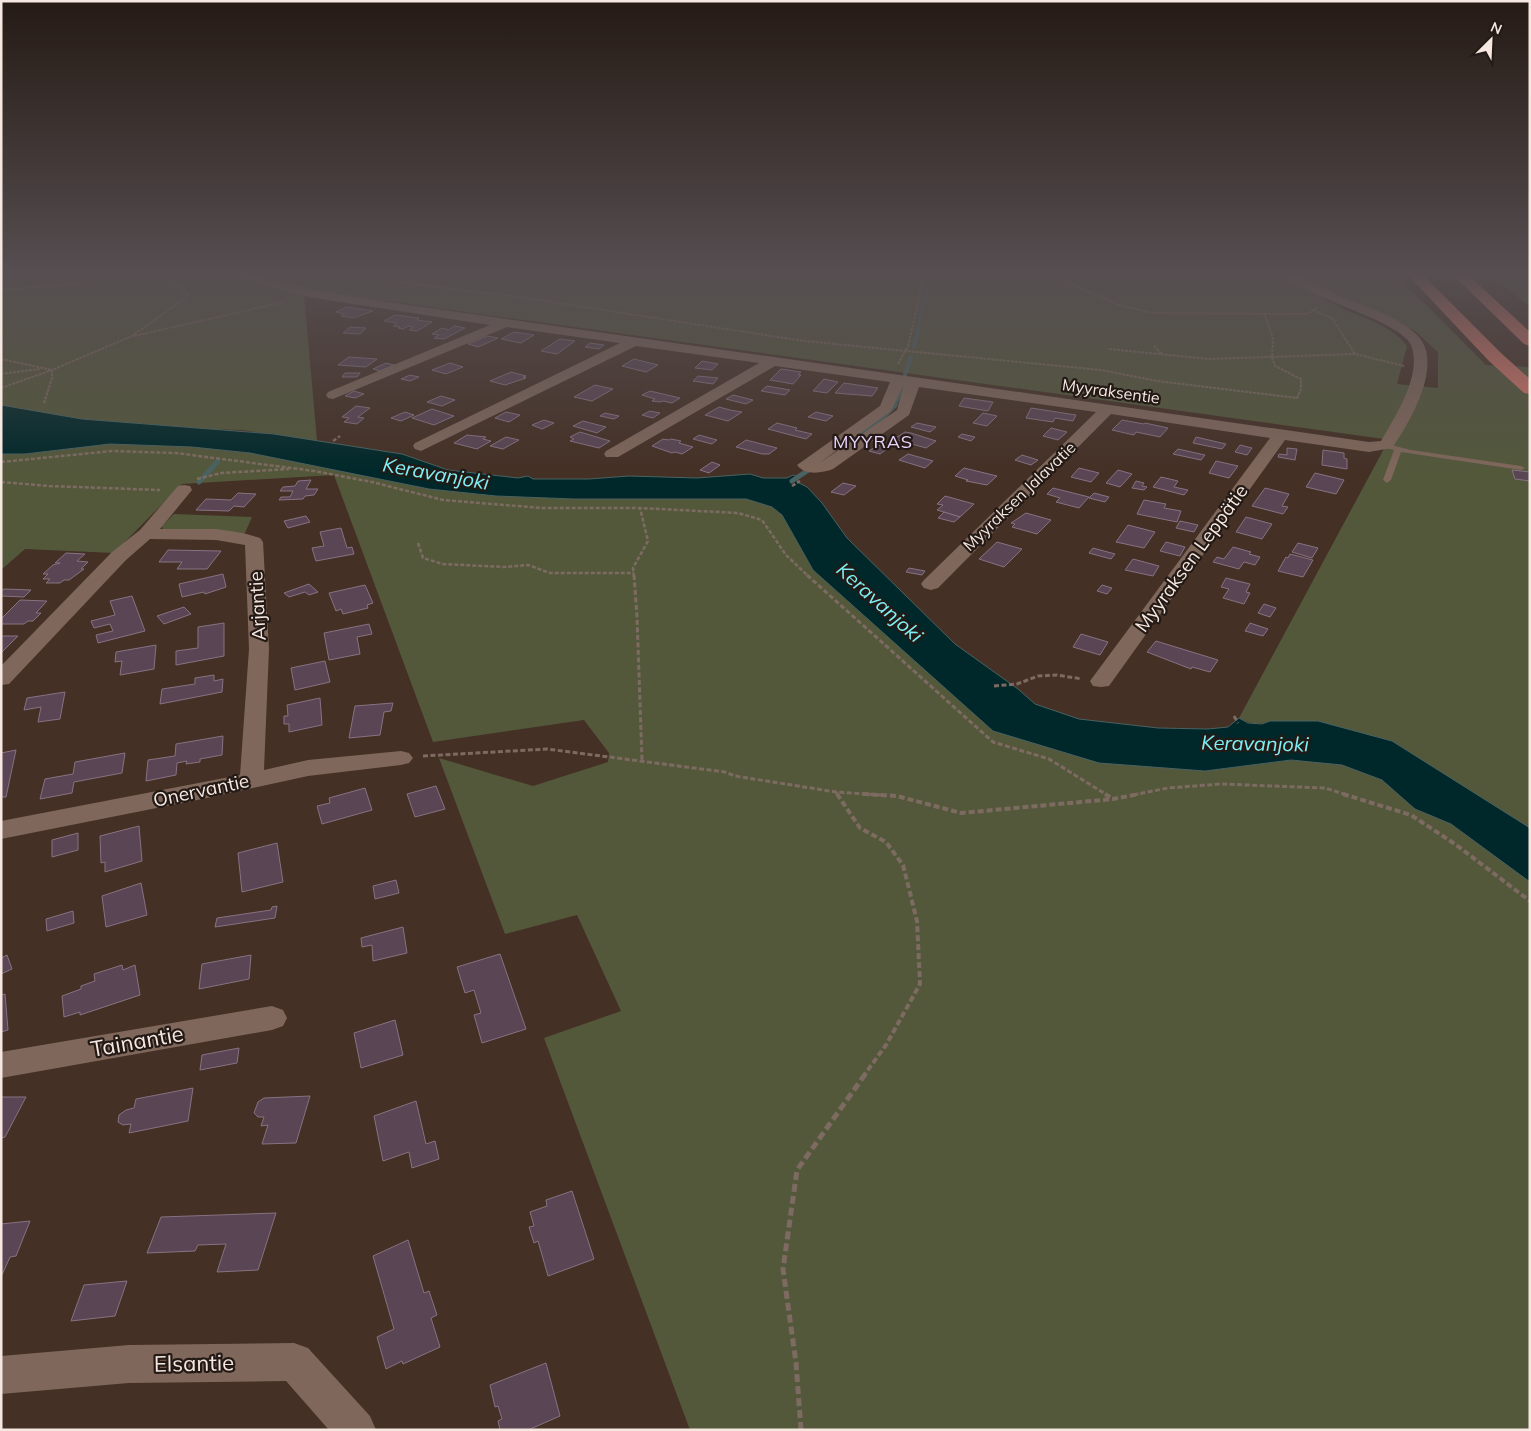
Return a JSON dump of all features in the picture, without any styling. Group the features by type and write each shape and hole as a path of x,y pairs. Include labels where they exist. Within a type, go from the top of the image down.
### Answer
{"highway":[{"path":"1477,339 1530,389"}],"street":[{"path":"333,395 468,339"},
{"name":"Myyraksentie","path":"619,339 1369,447 1392,443"},
{"path":"1392,443 1410,402 1420,370 1418,345 1414,339"},
{"path":"421,446 635,341"},
{"path":"612,454 773,361"},
{"path":"901,379 904,412 827,466 818,469 805,465 886,408 901,379"},
{"name":"Myyraksen Jalavatie","path":"931,584 1108,409"},
{"name":"Myyraksen Leppätie","path":"1101,681 1281,434"},
{"path":"1,679 119,556 146,534 184,490"},
{"name":"Arjantie","path":"146,534 227,536 245,538 254,542 259,648 252,780"},
{"name":"Onervantie","path":"1,830 308,768 401,758"},
{"name":"Tainantie","path":"1,1065 272,1018"},
{"name":"Elsantie","path":"1,1375 129,1364 294,1362 356,1430"}],"lane":[{"path":"1387,480 1392,443 1521,468"}],"path":[{"path":"1,388 52,370 125,339"},
{"path":"794,339 906,352 1101,370 1157,381 1297,398 1301,389 1301,379 1275,366 1272,357 1273,339"},
{"path":"901,379 909,339"},
{"path":"1345,339 1355,354"},
{"path":"1154,346 1162,355"},
{"path":"1109,349 1208,358 1355,354 1420,370"},
{"path":"1,359 52,370"},
{"path":"1,374 46,369"},
{"path":"44,403 52,378 52,370"},
{"path":"333,441 340,436"},
{"path":"1,462 71,454 121,451 210,456 372,482 443,500 542,508 640,508 738,513 762,520 786,555 837,604 993,742 1049,759 1113,799"},
{"path":"1,482 49,486 184,490 194,480 221,473 298,469"},
{"path":"792,486 800,481"},
{"path":"640,508 648,541 633,568 637,617 642,760"},
{"path":"418,543 423,558 443,564 528,565 550,573 634,573"},
{"path":"994,686 1016,684 1038,676 1057,675 1101,681"},
{"path":"1234,716 1238,723"},
{"path":"401,758 547,749 725,772 735,776 836,792 897,796 961,813 1113,799 1168,788 1221,784 1325,788 1411,815 1455,844 1530,901"},
{"path":"801,1430 796,1363 783,1269 797,1170 886,1045 920,984 917,921 903,865 886,842 860,828 836,792"}],"green space":[{"path":"1,339 308,339 317,441 242,430 82,419 1,405"},
{"path":"659,339 1401,339 1407,346 1397,384 1438,388 1438,352 1424,339 1460,339 1486,365 1530,367 1530,828 1392,741 1270,721 1262,723 1247,722 1239,718 1386,445 1384,439"},
{"path":"110,444 192,447 250,453 429,489 496,496 574,499 746,499 772,507 782,515 813,570 993,731 1205,771 1291,760 1342,765 1382,780 1415,809 1451,824 1530,882 1530,1430 690,1430 544,1038 621,1011 577,915 505,934 439,758 533,786 608,762 609,753 584,720 433,742 334,475 182,484 114,553 25,549 1,570 1,454 25,454"},
{"path":"174,514 252,517 245,533 163,530 162,526"}],"water":[{"name":"Keravanjoki","path":"1,405 82,419 274,434 402,454 448,470 518,478 528,476 533,479 589,479 629,476 697,478 750,474 763,478 787,478 793,475 798,477 797,482 807,487 822,503 847,538 955,644 1018,689 1035,704 1079,719 1158,728 1208,729 1228,727 1239,718 1248,723 1262,724 1270,721 1318,721 1392,741 1530,828 1530,882 1451,824 1415,809 1382,780 1342,765 1291,760 1205,771 1099,763 993,731 813,570 782,515 772,507 746,499 574,499 496,496 429,489 250,453 192,447 110,444 25,454 1,454"}],"building":[{"path":"480,339 496,339 478,347 468,344"},
{"path":"501,339 528,339 521,343"},
{"path":"560,339 575,341 557,354 541,351"},
{"path":"590,343 604,345 599,349 585,347"},
{"path":"349,357 377,359 366,367 338,365"},
{"path":"634,359 658,365 646,372 622,366"},
{"path":"702,361 718,364 712,370 695,368"},
{"path":"386,363 394,365 380,371 373,369"},
{"path":"450,363 463,367 446,374 432,370"},
{"path":"781,369 801,372 798,375 801,375 793,384 770,380"},
{"path":"511,372 526,376 523,377 526,378 505,385 490,381"},
{"path":"345,373 360,373 357,377 342,377"},
{"path":"410,375 419,377 410,381 401,379"},
{"path":"698,376 718,378 713,384 693,381"},
{"path":"824,379 838,382 827,393 813,391"},
{"path":"844,383 878,388 872,396 835,393"},
{"path":"595,385 613,389 592,401 574,397"},
{"path":"767,386 790,390 785,395 761,391"},
{"path":"354,391 364,394 355,398 345,396"},
{"path":"650,391 680,398 672,403 652,401 655,399 642,395"},
{"path":"733,395 753,400 746,404 726,399"},
{"path":"441,396 455,400 442,406 427,402"},
{"path":"964,398 993,402 988,411 959,406"},
{"path":"356,406 370,408 358,417 364,418 357,424 344,422 349,418 342,417"},
{"path":"719,407 742,412 728,421 705,415"},
{"path":"1031,408 1076,415 1073,421 1055,418 1053,422 1026,418"},
{"path":"432,409 454,416 434,425 412,418"},
{"path":"650,411 660,413 653,418 642,415"},
{"path":"405,412 414,415 401,421 391,418"},
{"path":"506,412 520,415 509,422 495,418"},
{"path":"816,412 833,416 826,421 808,417"},
{"path":"605,413 619,416 614,419 600,416"},
{"path":"983,413 997,416 987,426 973,423"},
{"path":"544,420 554,423 542,429 532,425"},
{"path":"1122,420 1168,428 1160,437 1136,432 1134,435 1112,430"},
{"path":"583,421 606,427 597,433 573,426"},
{"path":"777,423 812,434 806,439 768,429"},
{"path":"917,423 936,427 930,432 911,427"},
{"path":"1051,428 1067,432 1058,440 1043,436"},
{"path":"580,432 610,441 599,448 570,441 574,439 570,437"},
{"path":"905,432 936,441 926,448 894,439"},
{"path":"962,434 975,437 971,441 958,437"},
{"path":"467,435 486,437 483,439 491,441 477,449 454,443"},
{"path":"699,435 717,440 712,444 693,439"},
{"path":"506,437 519,440 503,449 490,446"},
{"path":"1196,437 1226,444 1222,449 1193,443"},
{"path":"663,439 681,441 679,443 693,447 682,454 672,453 652,446"},
{"path":"746,440 777,448 769,454 762,454 736,447"},
{"path":"878,445 888,448 880,454 869,451"},
{"path":"1240,445 1252,448 1247,455 1235,452"},
{"path":"1287,448 1297,449 1295,460 1278,457 1279,454 1287,455"},
{"path":"1178,449 1205,455 1201,460 1173,454"},
{"path":"1323,450 1344,453 1344,458 1347,459 1347,469 1322,465"},
{"path":"908,454 933,461 925,468 899,460"},
{"path":"1022,455 1038,460 1031,465 1015,460"},
{"path":"1216,461 1238,466 1229,478 1209,473"},
{"path":"712,462 720,465 709,473 700,470"},
{"path":"964,468 997,476 987,485 966,481 968,480 955,476"},
{"path":"1079,468 1099,473 1091,482 1071,477"},
{"path":"1118,470 1132,474 1120,487 1106,483"},
{"path":"1512,470 1530,472 1530,481 1515,479"},
{"path":"1315,473 1344,480 1336,494 1306,487"},
{"path":"1161,477 1178,481 1174,487 1188,490 1184,495 1153,487"},
{"path":"311,480 306,489 318,489 314,495 305,496 303,499 279,500 281,497 290,497 293,491 280,491 283,487 295,486 298,481"},
{"path":"1136,481 1144,483 1142,486 1147,487 1144,490 1132,488"},
{"path":"843,483 856,486 844,495 831,492"},
{"path":"1053,488 1089,497 1079,508 1056,502 1060,498 1047,494"},
{"path":"1265,488 1289,494 1282,506 1288,507 1283,514 1252,506"},
{"path":"238,493 256,494 244,507 234,506 229,511 196,510 206,499 231,500"},
{"path":"1094,493 1109,497 1105,502 1089,498"},
{"path":"945,496 974,504 960,517 937,510 943,505 937,504"},
{"path":"1144,500 1166,504 1164,508 1181,511 1177,522 1137,514"},
{"path":"944,512 960,517 954,522 938,518"},
{"path":"1026,513 1051,520 1037,534 1012,527 1015,524 1011,523"},
{"path":"306,516 310,522 288,528 284,521"},
{"path":"1246,517 1272,524 1262,539 1236,532"},
{"path":"1180,521 1198,525 1194,532 1176,528"},
{"path":"1128,525 1155,532 1144,548 1116,542"},
{"path":"341,528 347,548 352,547 354,554 316,561 312,548 324,546 320,532"},
{"path":"997,542 1022,549 1004,567 979,559"},
{"path":"1166,542 1185,547 1180,556 1160,551"},
{"path":"1298,543 1318,548 1312,558 1292,552"},
{"path":"1233,547 1251,552 1249,554 1260,557 1255,565 1244,562 1239,569 1213,562 1217,557 1224,559"},
{"path":"1093,548 1115,554 1111,559 1089,553"},
{"path":"168,550 221,551 207,569 177,569 182,562 159,562"},
{"path":"66,553 85,554 77,561 88,562 81,569 84,569 69,580 64,580 60,583 46,583 50,579 43,579 48,574 43,574 53,565 60,563 55,563"},
{"path":"1290,554 1313,560 1303,577 1278,571 1286,557 1288,558"},
{"path":"1133,559 1159,566 1153,576 1125,570"},
{"path":"909,568 925,571 922,575 906,572"},
{"path":"223,574 226,587 205,594 204,592 182,597 179,584"},
{"path":"1226,578 1250,584 1246,592 1250,593 1244,604 1223,598 1229,589 1221,587"},
{"path":"309,584 318,592 309,595 305,592 289,597 284,593"},
{"path":"365,585 373,603 367,605 368,608 343,614 341,609 336,611 329,593"},
{"path":"1102,585 1112,588 1107,594 1097,591"},
{"path":"4,589 31,590 24,597 1,596 1,591"},
{"path":"132,596 145,631 98,643 96,635 113,631 110,624 94,628 91,621 115,615 110,601"},
{"path":"20,600 47,601 36,613 41,613 33,621 28,621 24,624 1,624 1,619"},
{"path":"1264,604 1276,608 1270,617 1258,613"},
{"path":"184,607 191,614 164,624 157,616"},
{"path":"224,623 224,656 176,665 176,651 198,648 198,627"},
{"path":"1250,623 1268,629 1263,636 1245,631"},
{"path":"369,624 372,634 357,637 360,654 329,660 324,633"},
{"path":"1081,634 1108,642 1100,655 1073,647"},
{"path":"1,636 18,636 1,653"},
{"path":"1156,641 1218,660 1210,672 1192,667 1191,669 1147,652"},
{"path":"156,645 154,669 120,675 122,661 115,662 116,652"},
{"path":"325,661 330,682 295,690 291,668"},
{"path":"214,675 214,681 223,679 222,692 160,704 162,689 195,684 195,678"},
{"path":"65,692 60,719 38,722 41,707 24,710 27,698"},
{"path":"320,698 322,725 289,732 289,724 284,724 284,716 288,716 287,705"},
{"path":"393,703 391,711 384,712 380,735 349,738 355,706"},
{"path":"223,736 222,755 200,759 200,762 186,764 187,761 177,763 176,775 146,781 148,760 175,756 176,744"},
{"path":"16,750 6,797 1,797 1,753"},
{"path":"125,753 122,773 74,782 72,793 40,799 45,779 73,774 75,762"},
{"path":"436,786 445,809 415,817 407,794"},
{"path":"365,788 372,810 322,824 317,806 330,803 329,798"},
{"path":"139,826 142,861 105,872 105,862 101,863 100,836"},
{"path":"78,833 78,850 52,857 52,840"},
{"path":"277,843 283,882 242,892 238,853"},
{"path":"396,880 399,893 375,899 373,886"},
{"path":"141,883 147,915 106,927 102,896"},
{"path":"277,906 275,918 215,927 217,918 271,910 272,907"},
{"path":"73,911 74,923 47,931 46,919"},
{"path":"403,927 407,953 373,961 372,945 362,947 361,938"},
{"path":"500,954 526,1029 482,1043 474,1015 481,1013 474,990 465,993 457,967"},
{"path":"7,955 12,969 1,974 1,958"},
{"path":"251,955 249,979 199,989 202,964"},
{"path":"122,965 123,970 135,965 140,995 80,1015 80,1012 64,1017 62,996 95,981 94,974"},
{"path":"5,994 8,1030 1,1032 1,995"},
{"path":"395,1020 403,1055 361,1068 354,1033"},
{"path":"239,1048 237,1063 200,1070 202,1055"},
{"path":"193,1088 188,1121 129,1133 131,1124 123,1125 118,1122 119,1115 126,1110 134,1108 136,1099"},
{"path":"310,1096 296,1143 262,1144 268,1125 261,1126 264,1117 258,1117 254,1113 258,1102 264,1098"},
{"path":"1,1097 26,1097 5,1137 1,1138"},
{"path":"416,1101 426,1144 435,1141 439,1159 412,1168 409,1152 383,1161 374,1116"},
{"path":"572,1191 594,1259 548,1276 538,1241 534,1243 529,1227 534,1226 530,1212 547,1206 546,1200"},
{"path":"276,1213 258,1270 217,1272 226,1244 198,1245 195,1251 147,1253 161,1217"},
{"path":"30,1221 16,1256 10,1257 1,1277 1,1224"},
{"path":"408,1240 424,1293 429,1291 437,1315 431,1318 440,1347 403,1364 402,1361 386,1369 377,1337 394,1329 373,1256"},
{"path":"127,1281 115,1316 71,1321 84,1285"},
{"path":"546,1363 560,1416 528,1430 500,1430 498,1421 502,1419 498,1406 495,1407 490,1385"}],"waterway":[{"path":"914,347 916,339"},
{"path":"905,375 911,357"},
{"path":"894,406 904,386"},
{"path":"853,439 883,417 894,406"},
{"path":"199,482 218,461"},
{"path":"792,481 810,469"}],"district":[{"name":"MYYRAS","path":"873,441"}]}
